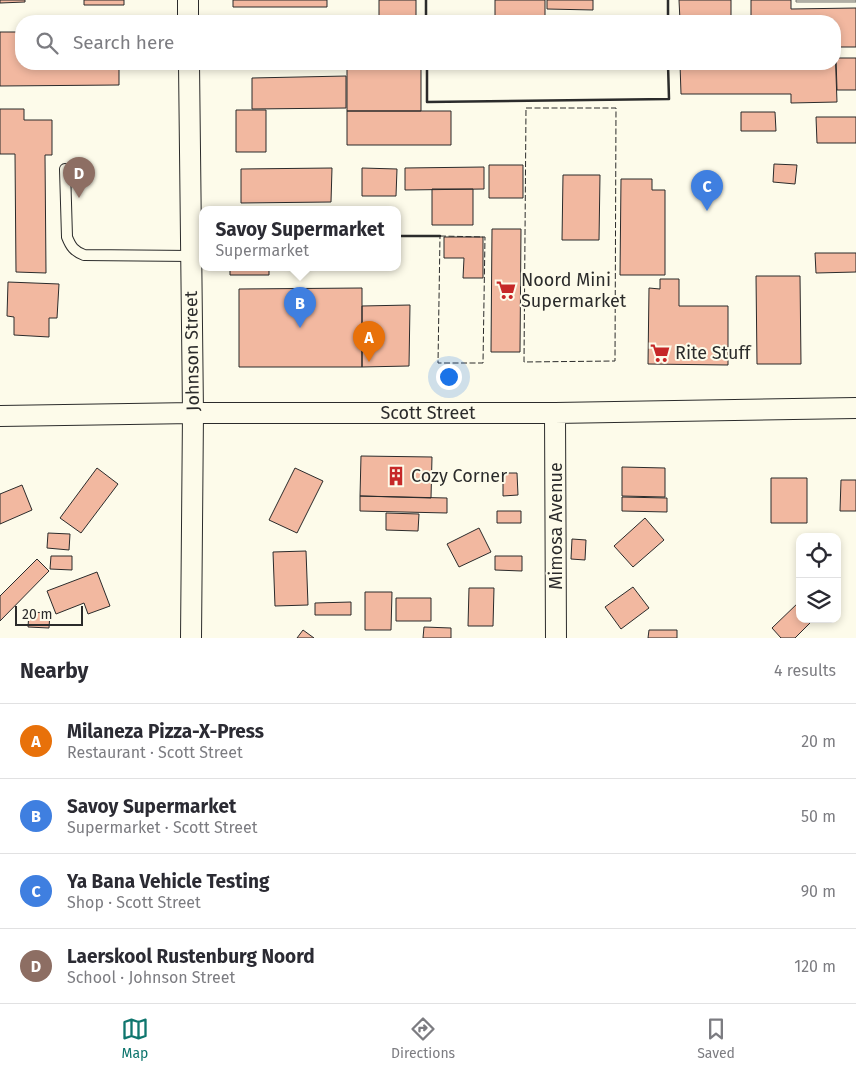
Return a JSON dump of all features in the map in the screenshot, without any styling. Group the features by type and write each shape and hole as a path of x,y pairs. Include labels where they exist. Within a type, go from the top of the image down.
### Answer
{"street":[{"path":"188,0 188,15"},
{"name":"Johnson Street","path":"189,70 192,638"},
{"name":"Scott Street","path":"0,416 192,413 555,413 856,408"},
{"name":"Mimosa Avenue","path":"555,413 556,638"}],"lane":[{"path":"65,169 67,237 70,246 76,252 84,255 191,256"}],"shaded area":[{"path":"796,0 856,0 856,2 796,2"}],"building":[{"path":"0,0 25,0 25,2 0,3"},
{"path":"84,0 124,0 124,5 84,5"},
{"path":"233,0 327,0 327,7 233,7"},
{"path":"379,0 416,0 416,15 379,15"},
{"path":"495,0 545,0 545,15 495,15"},
{"path":"547,0 593,0 593,10 547,9"},
{"path":"679,0 731,0 731,15 680,15"},
{"path":"751,0 791,0 791,9 856,8 856,47 841,47 841,15 751,15"},
{"path":"0,32 15,32 15,70 119,70 119,85 0,86"},
{"path":"841,58 856,58 856,90 837,90 836,70 841,70"},
{"path":"347,70 421,70 421,111 347,111"},
{"path":"680,70 836,70 837,102 791,103 791,94 681,94"},
{"path":"346,76 346,108 252,109 252,78"},
{"path":"0,109 24,109 24,120 52,120 52,155 45,155 46,273 16,272 15,154 0,154"},
{"path":"236,110 266,110 266,152 236,152"},
{"path":"347,111 451,111 451,145 347,145"},
{"path":"741,112 775,112 776,131 741,131"},
{"path":"816,117 856,117 856,143 817,143"},
{"path":"774,164 797,165 795,184 773,182"},
{"path":"489,165 523,165 523,198 489,198"},
{"path":"484,167 484,189 405,190 405,168"},
{"path":"332,168 331,202 241,203 241,169"},
{"path":"362,168 397,169 396,196 362,196"},
{"path":"563,175 600,175 599,240 562,240"},
{"path":"621,179 652,179 652,190 665,190 665,275 620,275"},
{"path":"432,189 473,189 473,225 432,225"},
{"name":"Noord Mini Supermarket","path":"492,229 521,229 520,352 491,352"},
{"path":"444,237 483,237 483,278 463,278 464,258 444,258"},
{"path":"815,253 856,253 856,272 816,273"},
{"path":"230,271 269,271 269,275 230,275"},
{"path":"756,276 800,276 801,364 757,364"},
{"path":"660,279 679,279 679,306 728,306 728,365 648,364 649,288 660,289"},
{"path":"8,282 59,284 57,318 49,318 49,337 14,335 14,317 7,316"},
{"path":"362,288 362,367 239,367 239,289"},
{"path":"410,305 409,366 362,367 362,306"},
{"name":"Cozy Corner","path":"361,456 432,457 431,498 360,496"},
{"path":"622,467 665,468 665,497 622,496"},
{"path":"97,468 118,484 81,533 60,518"},
{"path":"295,468 323,481 297,533 269,520"},
{"path":"503,473 517,473 518,495 503,496"},
{"path":"771,478 807,478 807,523 771,523"},
{"path":"841,480 856,480 856,511 840,511"},
{"path":"22,485 32,510 0,524 0,494"},
{"path":"360,496 447,498 447,513 360,511"},
{"path":"622,497 667,498 667,512 622,511"},
{"path":"497,511 521,511 521,523 497,523"},
{"path":"386,513 419,514 418,531 386,530"},
{"path":"645,518 664,540 633,567 614,546"},
{"path":"479,528 491,552 459,567 447,544"},
{"path":"48,533 70,534 69,550 47,548"},
{"path":"572,539 586,540 585,560 571,559"},
{"path":"306,551 308,605 275,606 273,552"},
{"path":"51,556 72,556 72,570 50,569"},
{"path":"495,556 522,556 522,571 495,570"},
{"path":"37,559 49,571 0,621 0,596"},
{"path":"97,572 110,606 88,614 84,603 56,614 47,591"},
{"path":"633,587 649,608 621,629 605,607"},
{"path":"469,588 494,588 493,626 468,626"},
{"path":"365,592 392,592 391,630 365,630"},
{"path":"396,598 431,598 431,621 396,621"},
{"path":"351,602 351,615 315,615 315,603"},
{"path":"796,605 796,623 810,623 795,638 781,638 772,628"},
{"path":"29,612 50,613 49,628 28,627"},
{"path":"424,627 451,628 451,638 423,638"},
{"path":"303,630 314,638 297,638"},
{"path":"649,630 677,630 677,638 648,638"}],"fence":[{"path":"526,108 616,108 615,361 524,362 526,108"},
{"path":"440,236 485,237 483,363 438,363 440,236"}],"wall":[{"path":"426,0 426,15"},
{"path":"668,0 668,15"},
{"path":"427,70 427,102 669,99 668,70"},
{"path":"401,236 440,236"}],"place":[{"name":"Laerskool Rustenburg Noord","path":"79,198"},
{"name":"Ya Bana Vehicle Testing","path":"707,211"},
{"name":"Noord Mini Supermarket","path":"506,290"},
{"name":"Savoy Supermarket","path":"300,328"},
{"name":"Rite Stuff","path":"660,353"},
{"name":"Milaneza Pizza-X-Press","path":"369,362"},
{"name":"Cozy Corner","path":"396,476"}]}
